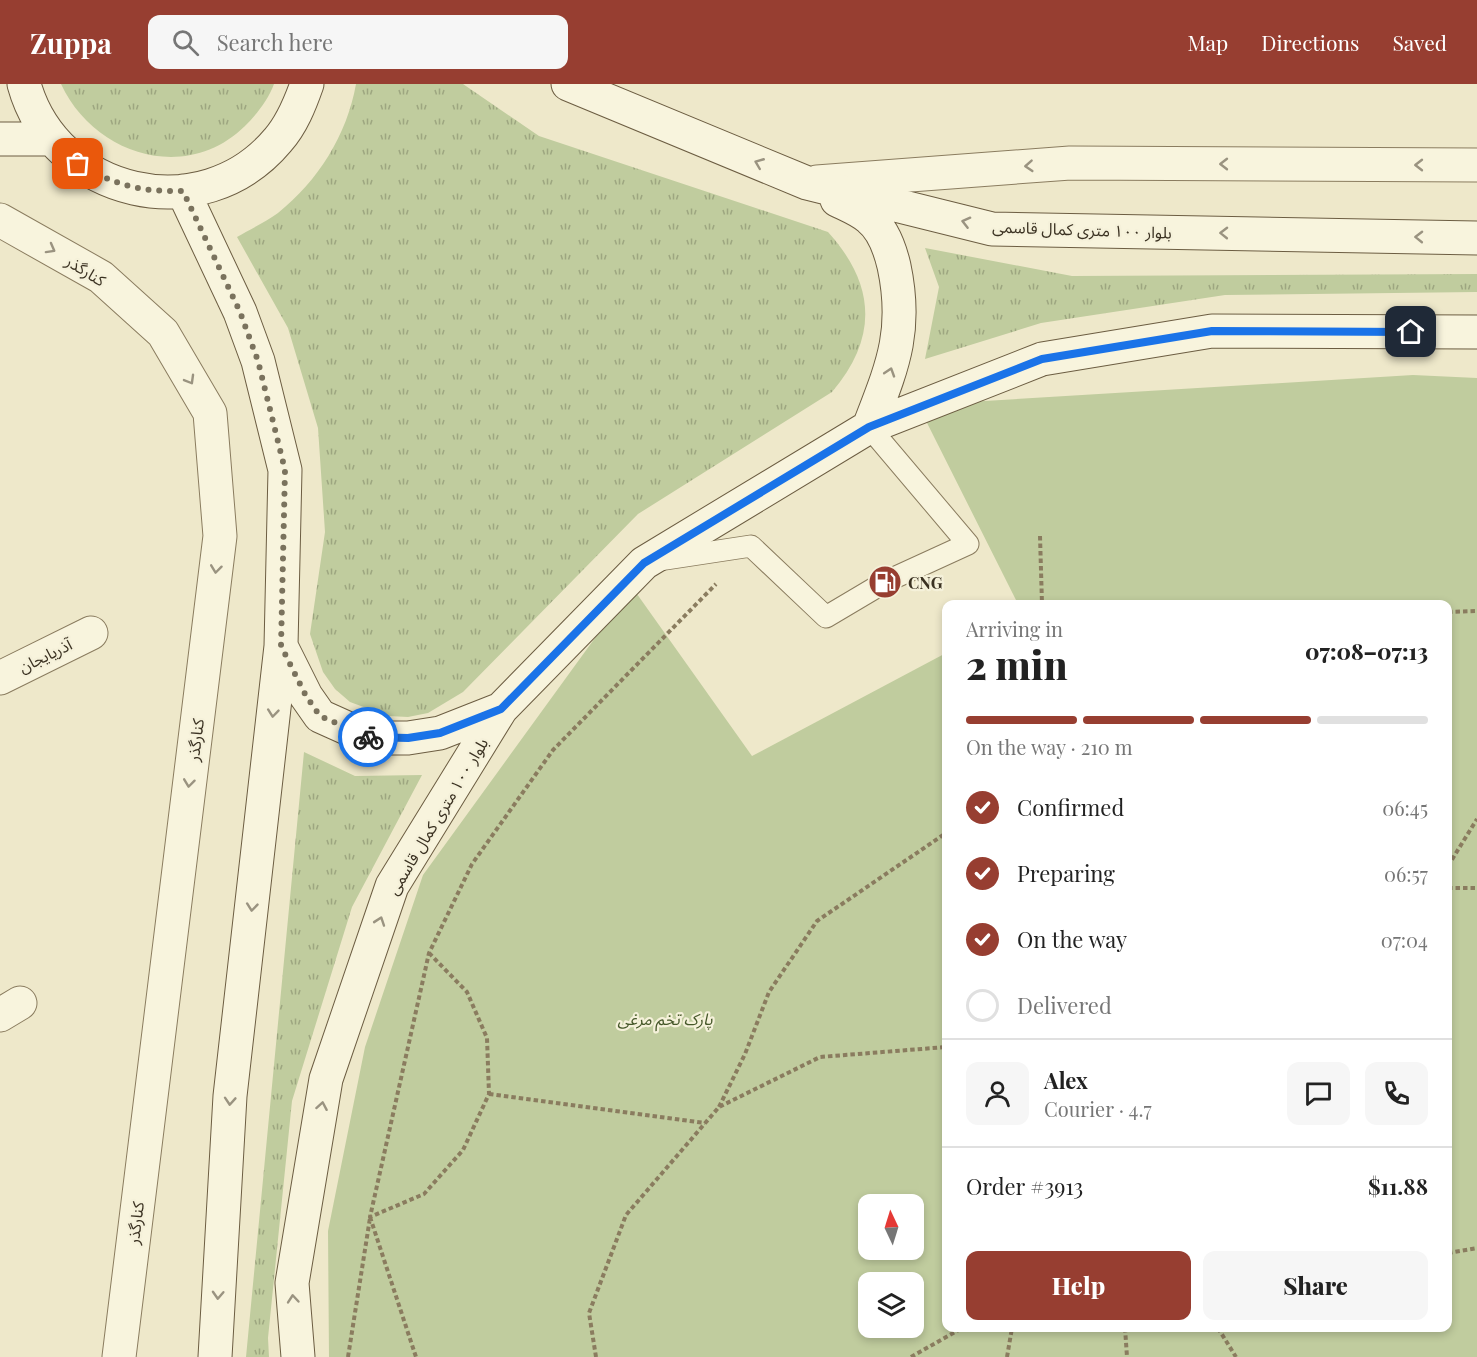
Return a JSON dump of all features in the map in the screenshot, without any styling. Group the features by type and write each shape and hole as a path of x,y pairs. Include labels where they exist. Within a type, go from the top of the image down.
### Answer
{"main road":[{"path":"24,84 30,104 51,138 78,164 110,182 146,192 183,191 218,183 251,165 278,141 298,111 307,84"},
{"name":"بلوار ۱۰۰ متری کمال قاسمی","path":"568,84 807,183 992,229 1477,238"},
{"path":"0,139 51,138"},
{"path":"807,183 1070,163 1477,165"},
{"path":"807,183 870,218 889,246 901,320 891,369 869,427"},
{"path":"183,191 227,283 251,341 285,470 281,646 230,1095 215,1357"},
{"name":"کنارگذر","path":"0,220 102,277 163,333 210,413 220,536 119,1357"},
{"name":"بلوار ۱۰۰ متری کمال قاسمی","path":"298,1357 292,1283 326,1079 392,886 501,709 644,563 869,427 1042,359 1212,331 1477,332"},
{"name":"آذریایجان","path":"0,678 91,633"},
{"path":"281,646 306,696 320,716 369,738 408,738 440,733 501,709"}],"lane":[{"path":"644,563 751,546 826,617 885,582 968,544 869,427"}],"path":[{"path":"1040,536 1042,600"},
{"path":"348,1357 370,1217 429,953 472,864 553,750 716,584"},
{"path":"1452,612 1477,611"},
{"path":"1452,860 1477,819"},
{"path":"596,1357 589,1313 626,1215 719,1107 745,1054 769,993 817,921 942,835"},
{"path":"1452,888 1477,888"},
{"path":"370,1217 424,1194 463,1150 489,1094 487,1038 467,992 429,953"},
{"path":"719,1107 820,1057 942,1047"},
{"path":"489,1094 705,1123"},
{"path":"370,1217 416,1357"},
{"path":"1452,1252 1477,1248"},
{"path":"911,1357 955,1332"},
{"path":"1007,1357 1011,1332"},
{"path":"1125,1332 1127,1357"},
{"path":"1220,1332 1236,1357"}],"green space":[{"path":"61,84 274,84 254,117 222,144 196,154 170,157 143,153 118,144 95,129 76,109"},
{"path":"356,84 463,84 539,136 828,232 844,252 855,272 862,292 865,312 864,332 858,352 832,392 638,514 463,692 428,713 408,717 388,716 350,702 335,689 323,672 310,634 325,532 318,428 288,328 237,237 278,213 306,187 318,172 329,156 346,121"},
{"path":"925,248 1072,276 1477,274 1477,292 1225,295 1041,323 925,359 939,287"},
{"name":"پارک تخم مرغی","path":"1413,375 1477,378 1477,1357 329,1357 328,1231 365,1047 423,875 632,587 752,756 942,655 942,1332 1452,1332 1452,600 1016,600 918,405"},
{"path":"304,752 355,776 422,775 352,907 292,1101 268,1338 269,1357 246,1357"}],"way so far":[{"path":"78,164 110,182 146,192 183,191 240,312 258,361 285,470 281,646 306,696 320,716 368,737"}],"place":[{"name":"CNG","path":"885,582"}],"route":[{"path":"368,737 408,738 440,733 501,709 644,563 869,427 1042,359 1212,331 1411,332"}]}
